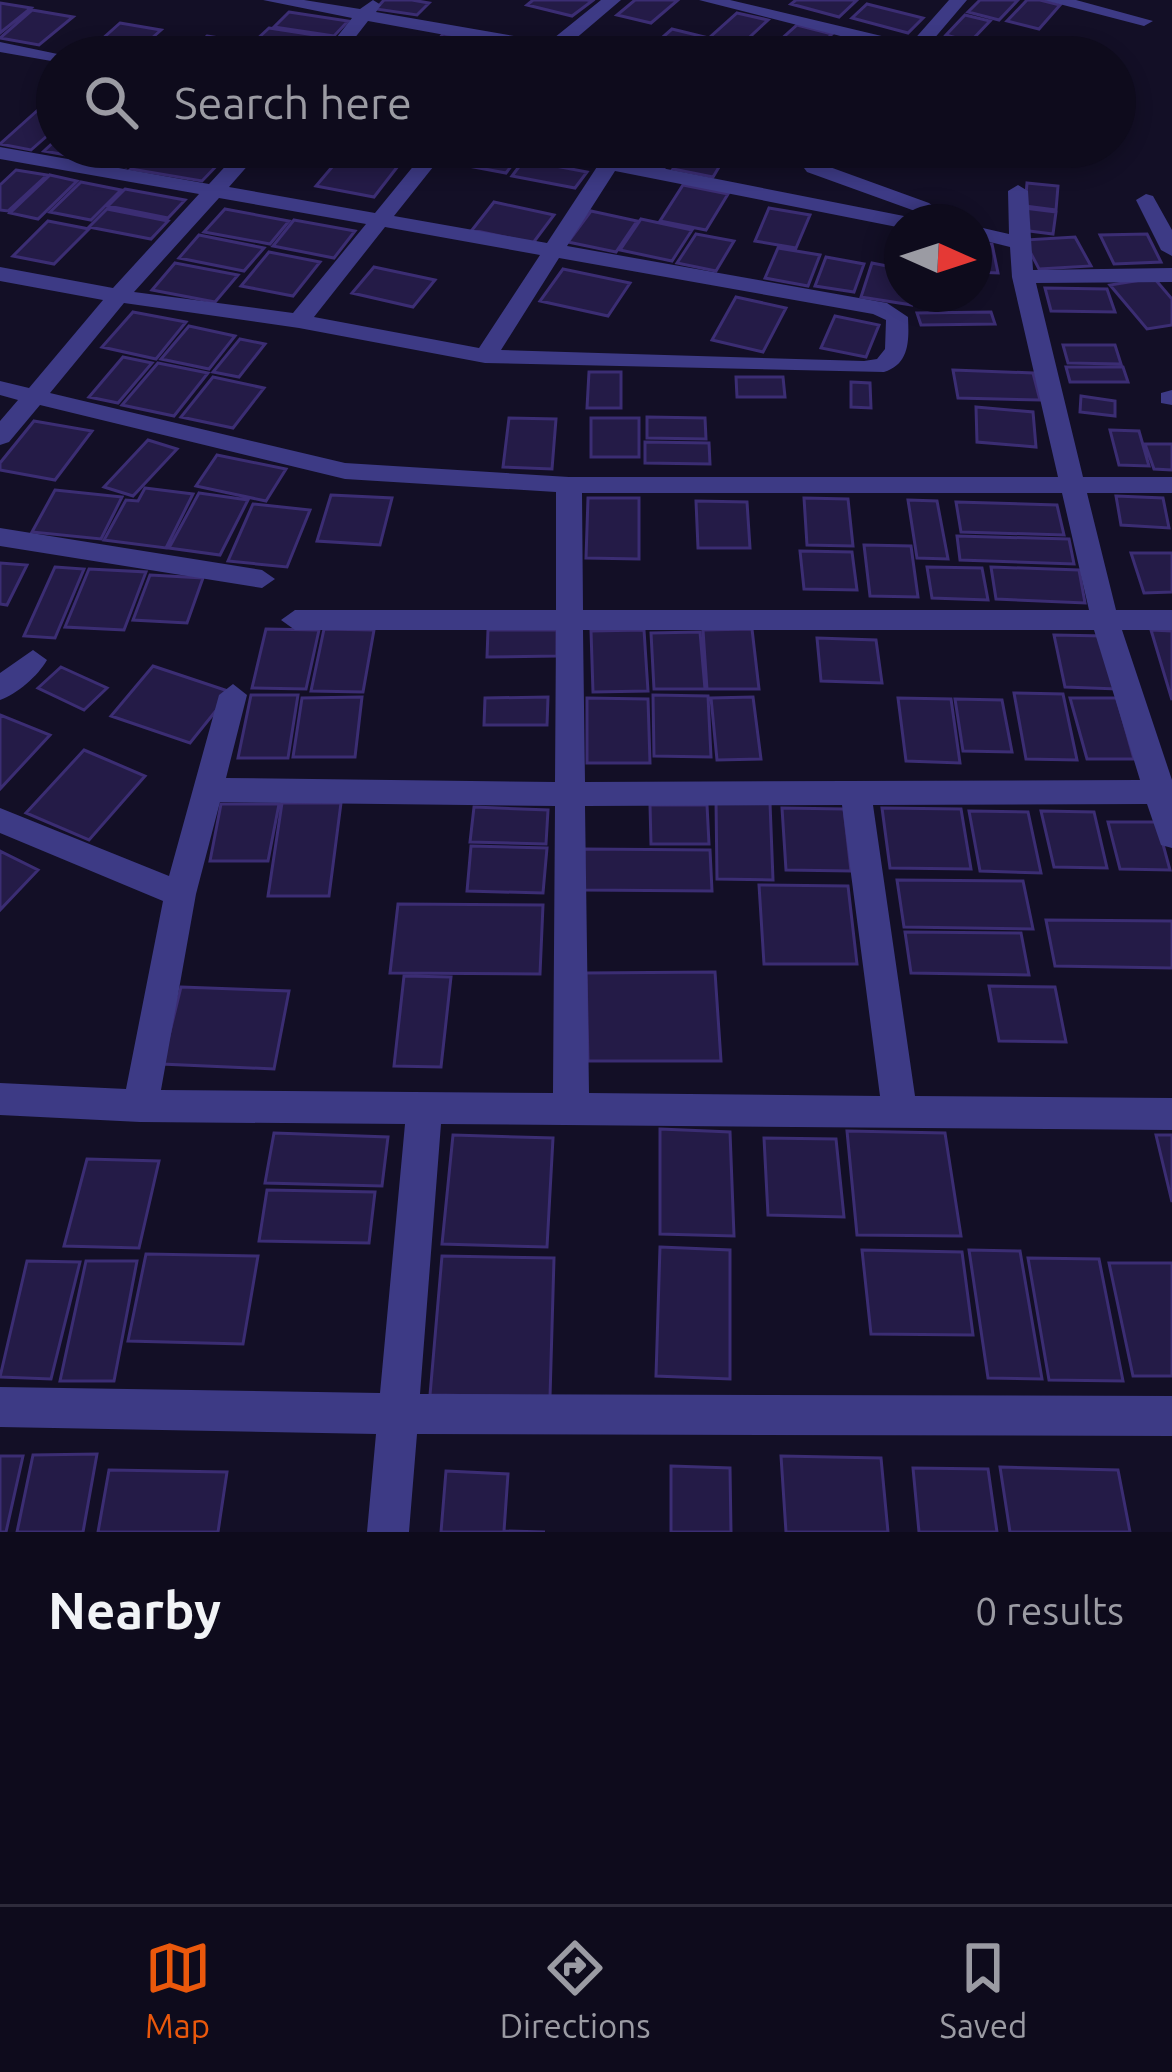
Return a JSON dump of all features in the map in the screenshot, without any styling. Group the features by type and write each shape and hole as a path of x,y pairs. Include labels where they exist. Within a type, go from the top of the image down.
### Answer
{"street":[{"path":"272,0 370,7 472,36"},
{"path":"568,36 612,0"},
{"path":"708,0 847,36"},
{"path":"927,36 958,0"},
{"path":"1053,0 1144,21"},
{"path":"347,36 370,7"},
{"path":"0,47 36,53"},
{"path":"0,153 36,159"},
{"path":"0,274 485,356 864,368 884,364 897,350 897,317 880,308 94,168"},
{"path":"0,437 118,296 236,168"},
{"path":"299,321 422,168"},
{"path":"485,356 606,168"},
{"path":"667,168 884,217"},
{"path":"814,168 914,204"},
{"path":"1018,191 1023,277 1077,487 1105,621 1166,793 1172,836"},
{"path":"1146,200 1172,250"},
{"path":"992,236 1020,243"},
{"path":"1023,277 1172,275"},
{"path":"0,388 345,471 568,484 1172,485"},
{"path":"568,484 571,1109"},
{"path":"0,536 262,579"},
{"path":"295,620 1172,620"},
{"path":"0,689 33,660"},
{"path":"140,1106 180,894 233,695"},
{"path":"208,790 1166,793"},
{"path":"856,794 900,1112"},
{"path":"0,820 180,894"},
{"path":"0,1099 140,1106 1172,1114"},
{"path":"388,1532 424,1108"},
{"path":"0,1407 396,1414 1172,1416"}],"building":[{"path":"384,0 429,3 417,15 376,9"},
{"path":"533,0 592,1 572,16 527,5"},
{"path":"635,0 678,0 651,23 617,15"},
{"path":"796,0 857,0 839,17 791,4"},
{"path":"980,0 1018,0 999,20 968,12"},
{"path":"1027,0 1060,5 1039,29 1007,21"},
{"path":"0,3 31,8 0,33"},
{"path":"867,4 923,18 908,33 852,18"},
{"path":"32,10 73,17 50,36 36,36 36,44 0,38"},
{"path":"289,12 348,21 334,36 274,27"},
{"path":"737,13 768,20 751,36 711,36"},
{"path":"965,15 990,21 976,36 946,35"},
{"path":"120,23 161,30 154,36 105,36"},
{"path":"797,25 832,34 830,36 785,36"},
{"path":"269,28 321,36 260,36"},
{"path":"672,29 701,36 664,36"},
{"path":"36,112 36,146 31,150 0,144"},
{"path":"132,168 214,168 202,181"},
{"path":"331,168 396,168 374,197 316,186"},
{"path":"518,168 587,172 575,188 512,176"},
{"path":"674,168 718,168 713,177"},
{"path":"16,170 47,175 8,211 0,210 0,185"},
{"path":"50,175 77,181 38,219 10,213"},
{"path":"81,182 121,190 91,220 50,212"},
{"path":"1027,183 1058,186 1056,210 1025,206"},
{"path":"683,185 728,194 706,230 660,221"},
{"path":"125,189 185,200 168,218 108,206"},
{"path":"494,202 554,215 533,243 472,230"},
{"path":"769,208 810,215 796,248 755,241"},
{"path":"1024,208 1056,212 1053,234 1021,230"},
{"path":"107,209 168,221 151,239 89,227"},
{"path":"225,209 289,221 270,244 204,232"},
{"path":"591,211 637,221 616,252 568,242"},
{"path":"641,219 692,230 672,261 620,250"},
{"path":"294,220 355,231 334,258 273,246"},
{"path":"48,221 89,229 54,264 13,256"},
{"path":"696,234 734,241 716,271 677,263"},
{"path":"1147,234 1161,262 1114,264 1100,235"},
{"path":"199,235 264,248 244,271 179,258"},
{"path":"1075,237 1091,266 1039,269 1024,240"},
{"path":"778,248 820,255 808,286 765,278"},
{"path":"269,252 320,262 293,296 241,286"},
{"path":"826,257 864,264 854,292 815,286"},
{"path":"175,263 238,275 215,302 152,290"},
{"path":"872,263 884,265 884,301 861,297"},
{"path":"374,267 435,280 413,307 352,293"},
{"path":"563,269 630,283 608,316 540,301"},
{"path":"1154,278 1172,299 1172,325 1147,329 1110,285"},
{"path":"1045,288 1107,289 1115,312 1051,311"},
{"path":"736,297 786,308 763,352 712,340"},
{"path":"133,312 186,322 156,359 102,347"},
{"path":"991,312 995,324 921,325 917,313"},
{"path":"835,316 879,325 866,357 821,348"},
{"path":"189,326 235,336 209,369 161,359"},
{"path":"240,339 265,344 239,377 213,372"},
{"path":"1063,345 1115,345 1121,364 1068,363"},
{"path":"123,357 152,363 118,403 89,397"},
{"path":"158,363 208,373 174,416 122,405"},
{"path":"1066,367 1123,367 1128,382 1070,382"},
{"path":"953,370 1033,373 1040,400 958,398"},
{"path":"589,372 621,372 621,408 587,408"},
{"path":"213,377 264,388 233,428 181,417"},
{"path":"736,377 783,377 785,397 737,397"},
{"path":"851,382 870,383 871,408 851,407"},
{"path":"1081,396 1115,401 1115,416 1080,412"},
{"path":"976,407 1033,412 1036,447 977,442"},
{"path":"647,417 705,418 706,439 647,438"},
{"path":"509,418 556,419 552,469 503,467"},
{"path":"591,418 639,418 639,457 591,457"},
{"path":"34,421 92,431 55,480 0,470 0,463"},
{"path":"1110,430 1139,431 1149,466 1119,465"},
{"path":"148,440 177,449 133,496 104,487"},
{"path":"645,442 709,443 710,464 645,463"},
{"path":"1145,444 1172,444 1172,470 1154,469"},
{"path":"217,455 286,469 266,501 196,486"},
{"path":"145,488 193,494 166,548 104,540 126,500 138,501"},
{"path":"55,490 122,497 101,539 32,532"},
{"path":"199,493 248,500 220,555 169,548"},
{"path":"331,495 392,498 380,545 317,541"},
{"path":"1116,496 1163,498 1169,528 1121,525"},
{"path":"588,498 639,498 639,559 586,558"},
{"path":"804,498 848,499 853,546 807,545"},
{"path":"908,500 937,501 948,559 917,558"},
{"path":"696,501 747,502 750,548 698,548"},
{"path":"956,502 1057,505 1064,535 961,532"},
{"path":"253,504 310,510 287,567 228,561"},
{"path":"957,536 1069,539 1074,564 960,560"},
{"path":"864,545 911,546 918,597 870,596"},
{"path":"800,551 852,552 857,590 804,589"},
{"path":"1131,553 1172,553 1172,592 1144,593"},
{"path":"0,563 27,565 7,605 0,604"},
{"path":"55,567 84,569 55,638 24,636"},
{"path":"927,567 982,568 988,600 932,598"},
{"path":"991,567 1079,570 1085,603 996,599"},
{"path":"89,569 146,572 124,630 65,627"},
{"path":"150,575 203,578 187,623 133,620"},
{"path":"266,629 319,630 306,689 252,688"},
{"path":"324,629 374,630 363,692 311,691"},
{"path":"752,629 759,689 707,689 703,630"},
{"path":"488,630 557,630 557,656 487,657"},
{"path":"644,630 648,691 593,692 591,631"},
{"path":"1151,630 1172,631 1172,700"},
{"path":"700,632 705,689 654,689 651,633"},
{"path":"1054,635 1104,636 1117,689 1065,687"},
{"path":"817,638 876,640 882,683 821,681"},
{"path":"153,666 231,692 190,743 111,716"},
{"path":"61,667 107,688 84,710 38,688"},
{"path":"1014,693 1063,694 1077,760 1026,759"},
{"path":"251,695 298,695 288,758 238,758"},
{"path":"653,695 708,696 711,757 654,756"},
{"path":"362,697 355,757 293,757 302,698"},
{"path":"548,697 547,725 484,725 485,698"},
{"path":"753,697 761,759 717,760 711,698"},
{"path":"587,698 648,699 650,763 587,763"},
{"path":"898,698 951,699 960,763 906,761"},
{"path":"1070,698 1117,698 1134,759 1087,759"},
{"path":"955,699 1002,700 1012,752 963,751"},
{"path":"0,715 50,735 0,789"},
{"path":"84,750 145,776 89,840 26,813"},
{"path":"716,800 770,803 773,880 717,879"},
{"path":"282,803 341,803 329,896 268,896"},
{"path":"221,804 279,804 268,861 210,861"},
{"path":"650,805 707,805 709,844 651,844"},
{"path":"474,807 548,810 546,844 470,842"},
{"path":"782,808 844,809 851,871 786,870"},
{"path":"882,808 961,809 971,869 890,868"},
{"path":"969,811 1028,812 1041,873 980,871"},
{"path":"1041,811 1094,812 1107,868 1054,867"},
{"path":"1108,822 1157,822 1170,870 1120,869"},
{"path":"471,846 547,848 543,893 467,891"},
{"path":"584,849 710,850 712,891 583,890"},
{"path":"0,851 38,870 0,910"},
{"path":"897,880 1023,881 1033,929 904,927"},
{"path":"759,885 848,886 857,964 764,964"},
{"path":"398,904 543,905 540,974 390,973"},
{"path":"1046,920 1172,921 1172,968 1055,966"},
{"path":"905,932 1021,933 1029,975 911,973"},
{"path":"715,972 721,1061 588,1061 586,973"},
{"path":"404,976 451,977 441,1067 394,1066"},
{"path":"989,986 1055,987 1066,1042 999,1041"},
{"path":"181,987 289,991 274,1069 162,1064"},
{"path":"660,1129 730,1132 734,1236 660,1234"},
{"path":"847,1131 945,1133 961,1236 857,1235"},
{"path":"274,1133 388,1137 382,1186 265,1183"},
{"path":"453,1135 553,1138 547,1247 442,1244"},
{"path":"1156,1135 1172,1135 1172,1202"},
{"path":"764,1138 836,1139 844,1217 768,1215"},
{"path":"87,1159 159,1161 139,1248 64,1246"},
{"path":"267,1190 375,1192 369,1243 259,1241"},
{"path":"660,1247 730,1250 730,1379 656,1376"},
{"path":"862,1250 962,1252 973,1335 871,1334"},
{"path":"969,1250 1020,1251 1042,1379 988,1378"},
{"path":"146,1254 258,1256 243,1344 128,1341"},
{"path":"442,1256 554,1258 550,1397 430,1395"},
{"path":"1028,1258 1099,1259 1123,1381 1049,1380"},
{"path":"27,1261 80,1262 51,1379 0,1377"},
{"path":"86,1261 137,1261 114,1381 60,1381"},
{"path":"1109,1263 1172,1263 1172,1376 1133,1376"},
{"path":"97,1454 83,1532 17,1532 33,1455"},
{"path":"0,1456 23,1456 6,1532 0,1532"},
{"path":"781,1456 881,1458 888,1532 786,1532"},
{"path":"671,1466 730,1468 731,1532 671,1532"},
{"path":"1000,1467 1118,1470 1130,1532 1010,1532"},
{"path":"913,1468 988,1469 997,1532 919,1532"},
{"path":"109,1470 227,1472 218,1532 98,1532"},
{"path":"446,1471 508,1474 504,1531 545,1532 441,1532"}]}
